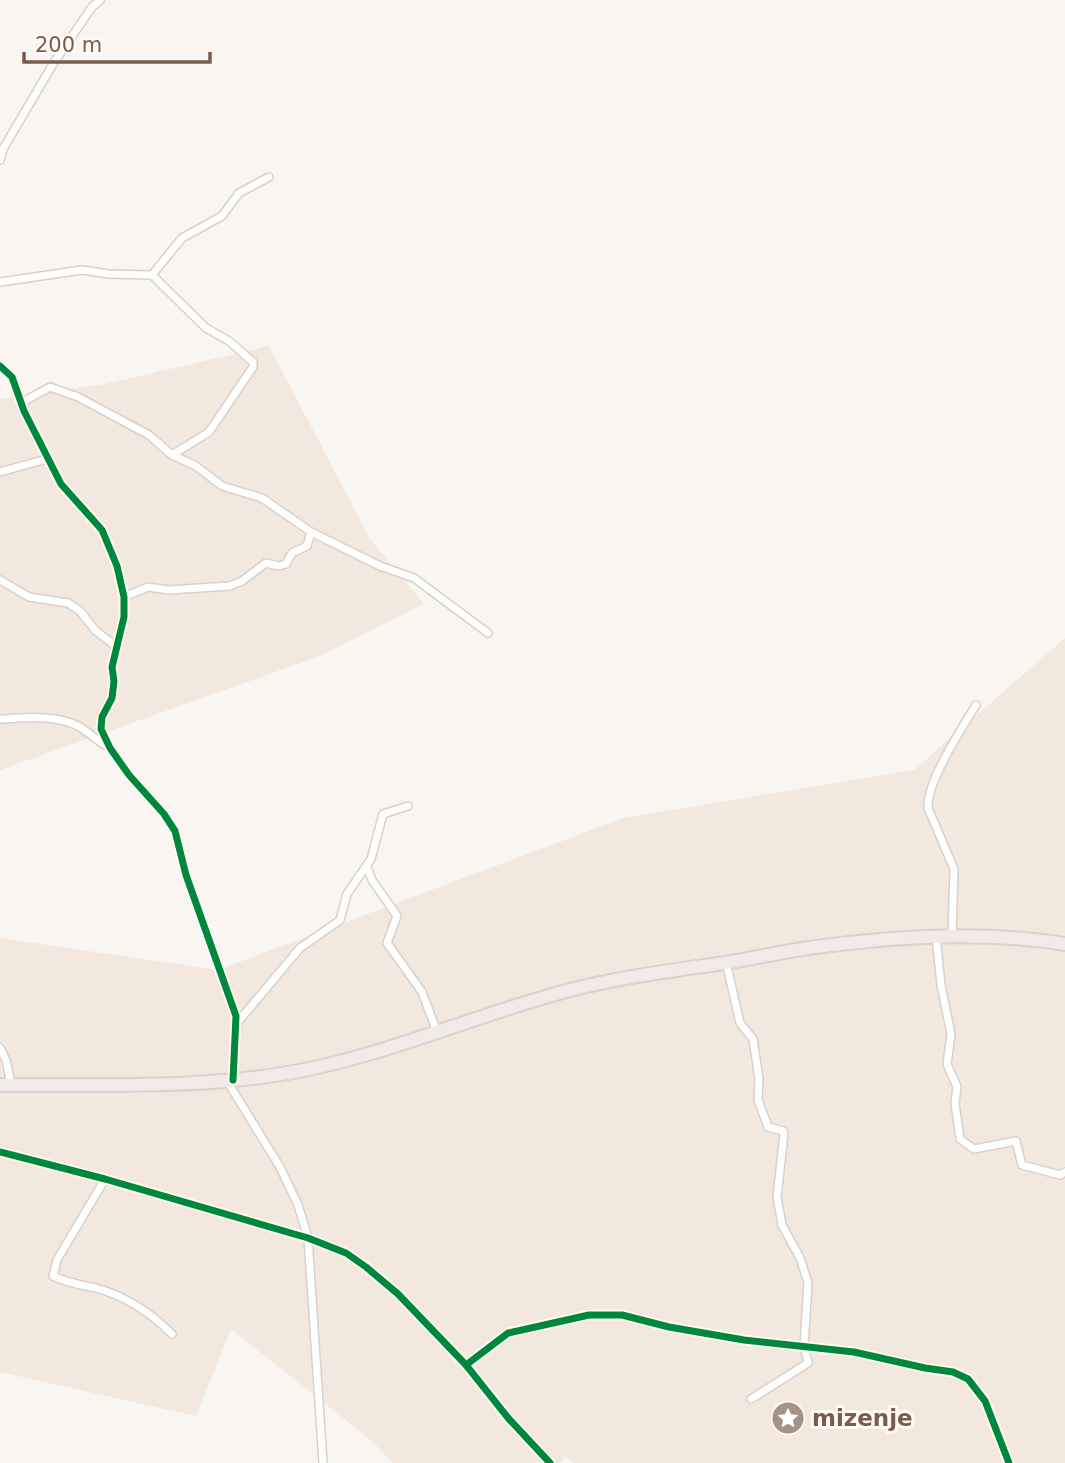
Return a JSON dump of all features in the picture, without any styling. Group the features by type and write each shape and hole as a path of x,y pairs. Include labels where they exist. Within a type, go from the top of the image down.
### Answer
{"highway":[{"path":"5,1084 127,1086 230,1080 306,1069 350,1060 559,993 597,984 814,947 936,936 1021,939 1065,944"}],"street":[{"path":"0,160 1,146 53,64 92,7 100,0"},
{"path":"152,275 182,238 222,215 239,193 269,177"},
{"path":"0,282 82,270 152,275 206,328 229,341 253,363 209,432 172,455"},
{"path":"0,366 12,377 47,459 68,493 102,530 117,566 124,597 124,617 112,667 112,698 101,724 110,748 136,785 155,804 175,831 186,875 218,969 232,1000 237,1024 230,1080 280,1167 298,1205 308,1238 323,1463"},
{"path":"22,403 50,387 57,388 149,435 172,455 196,466 228,489 262,498 311,533 380,566 414,578 488,633"},
{"path":"0,472 47,459"},
{"path":"124,597 147,587 169,590 223,588 236,584 266,563 279,566 286,564 292,553 307,546 311,533"},
{"path":"0,580 29,597 68,603 80,611 96,631 117,647"},
{"path":"952,936 954,869 928,808 928,800 941,769 976,705"},
{"path":"0,719 24,717 60,720 81,728 110,748"},
{"path":"237,1024 300,948 340,920 347,894 367,867 374,852 383,814 408,806"},
{"path":"367,867 372,880 397,916 387,943 422,992 437,1032"},
{"path":"936,936 941,985 951,1034 947,1064 957,1087 955,1103 960,1139 974,1149 1016,1141 1022,1165 1060,1175 1065,1172"},
{"path":"726,962 740,1023 754,1040 759,1079 758,1100 768,1127 783,1131 784,1134 777,1197 782,1224 800,1258 808,1283 804,1346 808,1361 806,1365 751,1399"},
{"path":"0,1048 6,1060 5,1084"},
{"path":"0,1152 105,1178 332,1247 366,1267 398,1294 466,1365 509,1419 550,1463"},
{"path":"105,1178 57,1260 53,1276 62,1281 109,1292 152,1316 172,1334"},
{"path":"466,1365 508,1333 589,1315 622,1315 744,1340 854,1352 962,1376 977,1388 985,1401 1009,1463"}],"shaded area":[{"path":"269,346 370,539 424,604 317,657 0,770 0,399 105,384"},
{"path":"1065,638 1065,1463 574,1463 565,1456 560,1463 393,1463 373,1442 231,1329 196,1416 0,1372 0,938 218,970 623,818 914,770"}],"cycle path":[{"path":"0,366 12,377 24,411 61,484 102,530 117,566 124,597 124,617 112,667 112,698 102,717 101,729 110,748 129,775 164,814 175,831 186,875 236,1016 233,1080"},
{"path":"0,1152 105,1179 308,1238 346,1253 398,1294 466,1365 509,1419 550,1463"},
{"path":"466,1365 508,1333 589,1315 622,1315 669,1327 744,1340 854,1352 953,1372 968,1379 985,1401 1009,1463"}],"place":[{"name":"mizenje","path":"788,1418"}]}
